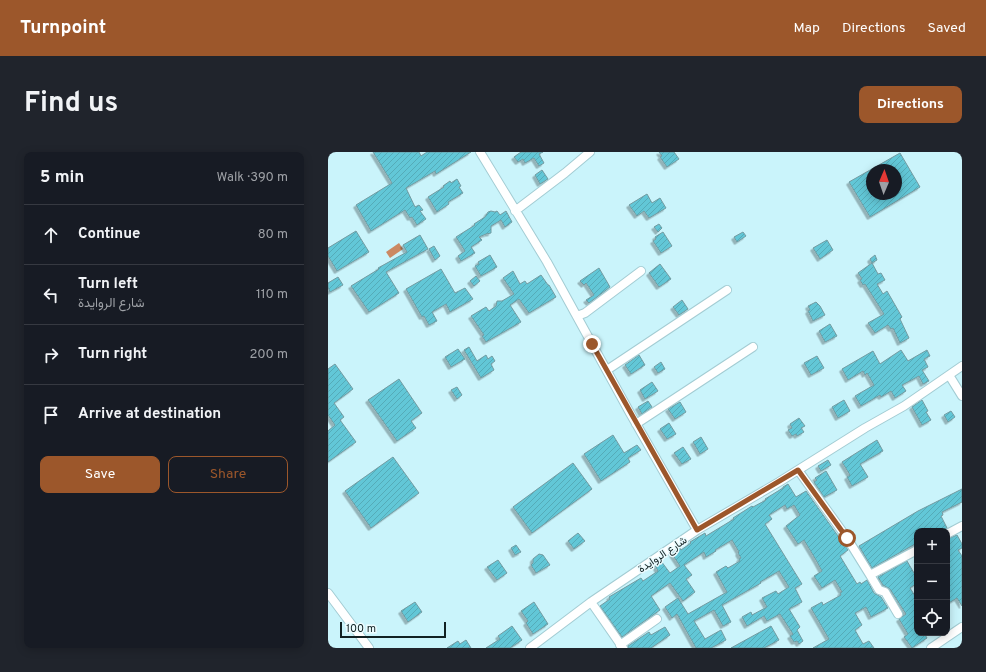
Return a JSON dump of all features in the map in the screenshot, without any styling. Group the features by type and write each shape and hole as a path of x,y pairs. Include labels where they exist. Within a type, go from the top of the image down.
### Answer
{"street":[{"path":"480,152 547,262 636,424 697,530"},
{"path":"515,211 590,152"},
{"path":"577,316 585,313 641,271"},
{"path":"606,370 727,290"},
{"path":"636,424 753,347"},
{"name":"شارع الروايدة","path":"530,648 591,602 697,530 904,406 962,366"},
{"path":"949,375 962,396"},
{"path":"798,470 847,538 879,590 885,592 898,614"},
{"path":"950,532 962,526"},
{"path":"870,575 914,552"},
{"path":"328,593 369,648"},
{"path":"591,602 621,646 657,619"},
{"path":"931,648 962,627"}],"shaded area":[{"path":"399,243 403,249 390,258 386,252"}],"building":[{"path":"373,152 419,152 421,156 427,152 471,152 436,174 435,171 406,188 415,207 419,205 423,210 420,211 426,219 417,225 405,210 371,231 356,205 392,183"},
{"path":"521,152 543,152 539,154 544,163 539,166 534,158 525,163 523,159 518,162 514,157"},
{"path":"659,152 674,152 679,159 667,167 660,157 662,156"},
{"path":"900,153 920,187 902,198 902,164 881,164"},
{"path":"542,170 548,179 540,184 535,175"},
{"path":"866,172 866,200 898,200 870,217 849,182"},
{"path":"457,179 461,186 459,187 463,193 448,202 449,204 437,212 428,197 444,187 443,186 450,181 451,183"},
{"path":"647,194 652,203 660,198 666,208 649,218 644,211 637,216 629,205"},
{"path":"491,211 497,211 500,215 506,211 512,222 505,227 501,220 491,226 491,233 479,237 482,240 471,247 475,253 461,261 458,256 465,251 456,237 475,225 474,224"},
{"path":"659,224 662,228 658,232 654,227"},
{"path":"356,231 369,252 337,271 328,256 328,248"},
{"path":"663,232 672,246 661,253 653,241 656,239 655,237"},
{"path":"743,232 746,236 737,242 734,237"},
{"path":"420,235 428,249 386,272 399,293 369,312 351,286 379,269 378,268 407,252 403,245"},
{"path":"827,240 833,250 820,259 813,248"},
{"path":"434,246 440,256 435,260 429,249"},
{"path":"490,255 497,267 481,276 475,266 479,264 478,262"},
{"path":"875,255 877,260 872,263 870,259"},
{"path":"872,263 878,274 881,273 885,280 877,284 883,294 887,291 902,317 900,319 909,338 900,343 893,328 891,329 888,325 875,333 868,323 884,314 865,284 863,285 860,280 862,279 858,273"},
{"path":"660,264 671,279 659,287 649,273"},
{"path":"599,268 610,287 589,303 586,300 594,295 586,283 584,285 580,281"},
{"path":"441,269 455,293 465,288 473,299 450,312 446,304 432,312 437,321 429,325 424,316 422,317 406,289"},
{"path":"513,271 520,284 525,281 527,284 541,275 556,297 529,313 519,299 510,305 521,322 486,342 482,336 484,335 471,316 486,307 489,311 496,306 497,301 502,301 514,294 503,278"},
{"path":"476,276 480,281 474,286 470,281"},
{"path":"338,277 343,285 330,292 328,283"},
{"path":"682,300 688,309 679,315 673,307"},
{"path":"816,302 825,315 813,321 808,311 810,310 808,306"},
{"path":"830,324 837,336 825,342 819,331"},
{"path":"469,347 477,361 486,355 488,359 492,356 495,361 491,364 494,370 481,378 464,350"},
{"path":"458,349 465,359 451,367 445,357"},
{"path":"901,350 908,361 927,350 930,356 924,359 928,367 922,370 929,381 923,384 919,376 902,385 906,391 895,398 891,391 881,397 880,395 861,406 855,396 874,385 867,373 865,375 863,371 848,380 842,369 873,351 880,364"},
{"path":"639,355 645,365 631,374 625,365"},
{"path":"817,356 824,368 811,375 804,363"},
{"path":"661,362 665,369 658,373 654,367"},
{"path":"335,364 353,389 334,403 344,417 340,420 356,442 328,462 328,431 335,425 328,415 328,369"},
{"path":"399,379 422,413 411,421 416,428 397,441 368,400"},
{"path":"652,382 658,391 645,399 640,390"},
{"path":"457,387 462,395 457,399 451,390"},
{"path":"844,400 850,411 838,418 832,407"},
{"path":"922,400 928,411 926,412 931,420 922,425 912,407"},
{"path":"648,401 652,407 642,414 638,407"},
{"path":"680,402 686,412 675,419 668,409"},
{"path":"951,411 955,417 948,422 944,415"},
{"path":"799,418 805,426 801,428 804,432 797,436 796,434 792,436 788,430 792,428 790,424"},
{"path":"669,423 676,434 667,439 660,429"},
{"path":"613,435 624,453 637,445 641,450 628,458 630,462 601,481 584,454"},
{"path":"701,437 708,449 700,454 693,442"},
{"path":"877,440 883,451 860,464 868,477 852,486 847,477 850,475 842,462"},
{"path":"683,447 691,459 682,464 674,453"},
{"path":"393,457 419,493 371,528 345,491"},
{"path":"828,460 831,465 821,471 818,466"},
{"path":"573,463 592,489 532,533 513,507"},
{"path":"826,471 837,490 824,497 814,482 817,480 815,478"},
{"path":"788,484 796,497 806,491 848,550 840,556 857,584 860,582 861,584 867,580 874,593 881,597 888,608 871,617 866,607 855,613 862,625 855,630 863,644 869,641 874,648 813,648 829,639 811,608 822,602 823,605 841,595 840,593 842,592 835,580 822,588 814,576 822,571 816,560 804,540 798,544 786,526 800,515 794,505 787,509 785,505 769,515 772,519 765,524 802,584 795,588 802,602 789,609 800,627 797,630 803,641 799,644 797,641 794,642 790,636 793,634 780,614 767,621 764,616 747,626 742,617 751,612 752,615 767,607 762,598 776,591 778,594 789,587 779,571 722,605 731,622 723,626 714,610 694,621 705,639 721,630 726,640 711,648 696,648 677,614 672,618 665,607 678,598 688,614 727,592 716,572 726,566 728,568 740,561 739,559 741,558 738,553 739,552 732,540 706,557 704,552 684,565 692,575 686,579 695,592 683,601 670,583 651,596 660,610 622,637 600,606 610,599 609,597 641,578 643,581 658,571 655,565 661,561 670,573 680,566 672,554 680,548 681,550 691,543 690,542 705,533 706,536 752,506 753,507 766,500 765,499"},
{"path":"962,489 962,502 942,512 943,515 941,516 947,528 914,528 914,545 872,568 859,546 918,511"},
{"path":"578,533 585,541 574,549 568,541"},
{"path":"957,535 962,544 962,548 958,550 962,556 962,606 957,598 950,602 950,538"},
{"path":"516,545 521,552 515,555 511,548"},
{"path":"539,554 543,555 550,565 536,573 531,565 533,563 533,559"},
{"path":"498,560 507,573 497,580 487,567"},
{"path":"907,561 914,573 914,585 910,588 914,594 914,636 926,636 927,638 912,648 904,637 908,634 899,619 906,614 890,589 883,585 878,577"},
{"path":"415,602 422,612 408,622 401,611"},
{"path":"534,602 548,624 533,634 526,623 528,621 521,611"},
{"path":"512,626 522,640 510,648 486,648 500,639 498,636"},
{"path":"771,626 779,640 764,648 731,648"},
{"path":"665,627 670,635 651,648 628,648 628,646 649,632 651,635"},
{"path":"466,640 471,648 447,648 458,641 460,644"}],"route":[{"path":"592,344 697,530 798,470 847,538"}]}
